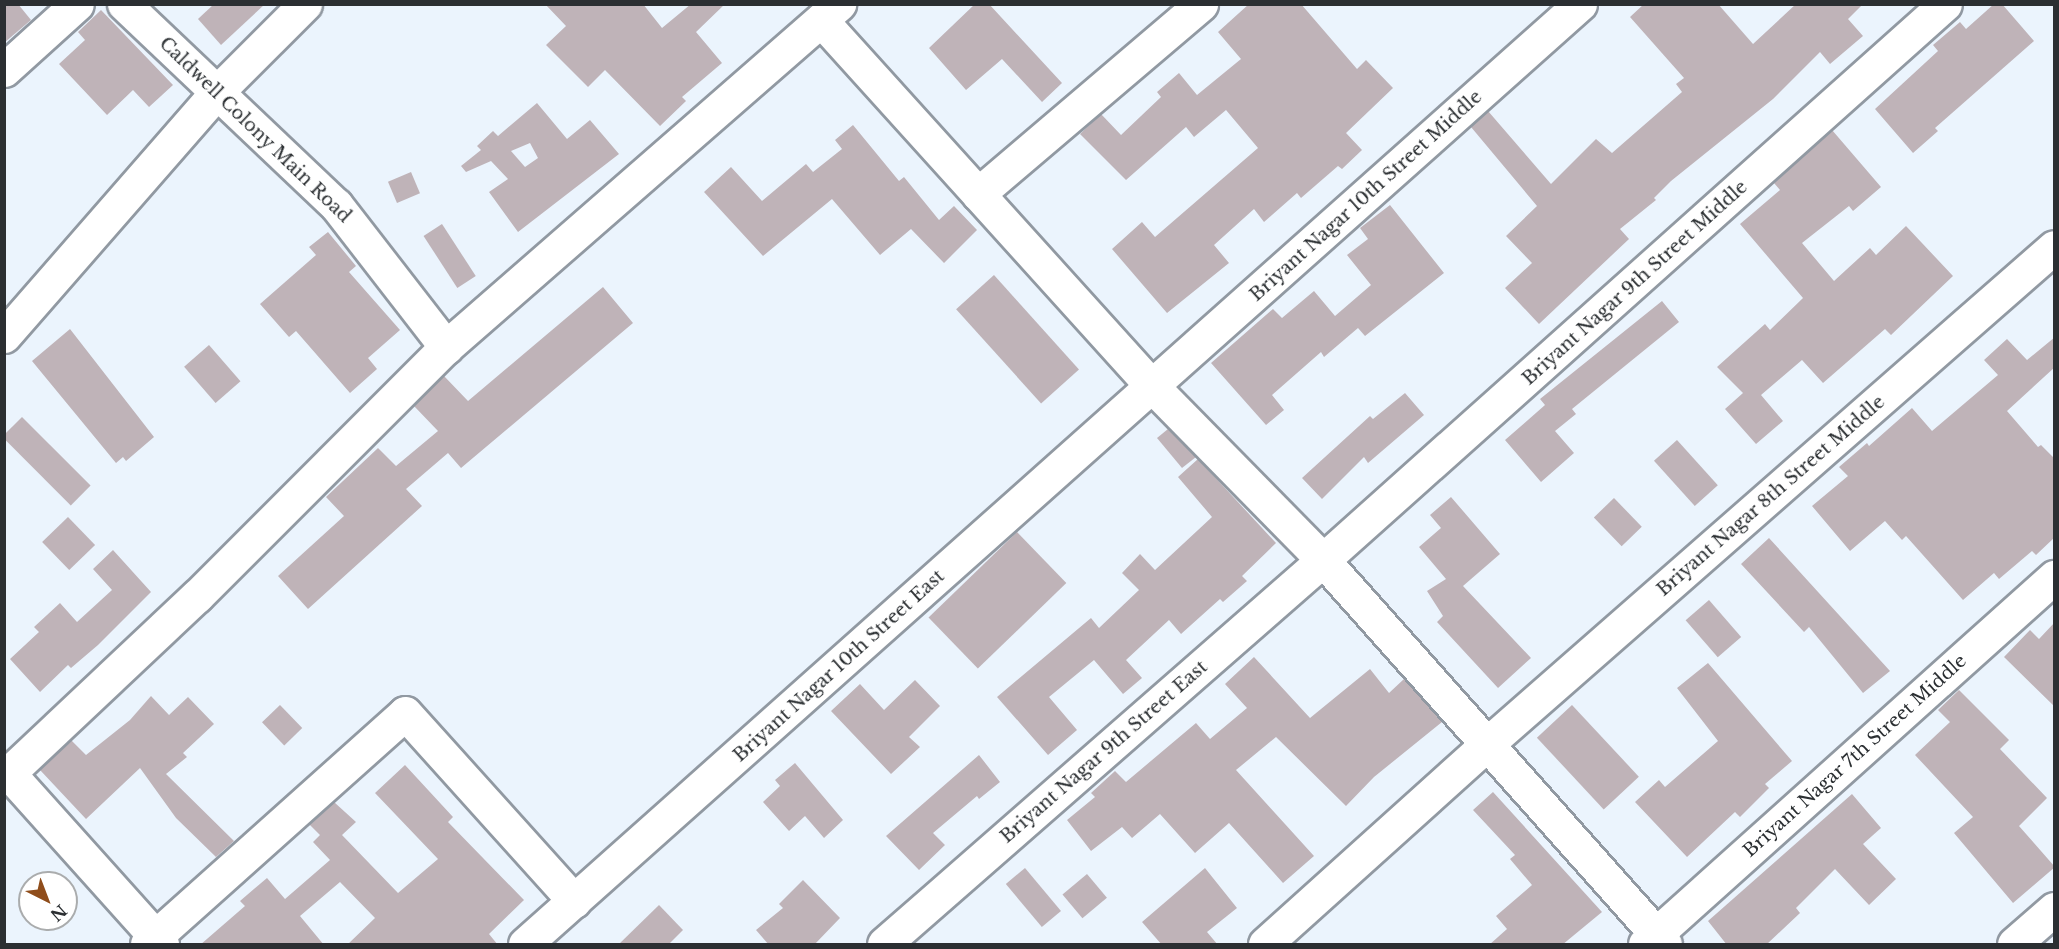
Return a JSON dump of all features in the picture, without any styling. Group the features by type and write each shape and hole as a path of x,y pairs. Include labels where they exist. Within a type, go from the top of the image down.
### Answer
{"street":[{"path":"4,70 78,4"},
{"name":"Caldwell Colony Main Road","path":"124,4 336,205 446,347"},
{"path":"4,336 218,91 305,4"},
{"path":"978,194 1201,4"},
{"name":"Briyant Nagar 10th Street Middle","path":"1153,387 1580,4"},
{"name":"Briyant Nagar 9th Street Middle","path":"1323,560 1945,4"},
{"path":"574,901 405,713 155,942 14,779 11,762 197,596 446,347 830,12 978,194 1153,387 1323,560 1655,942"},
{"name":"Briyant Nagar 8th Street Middle","path":"1265,945 1486,745 2055,247"},
{"name":"Briyant Nagar 10th Street East","path":"525,945 1153,387"},
{"name":"Briyant Nagar 9th Street East","path":"884,945 1323,560"},
{"name":"Briyant Nagar 7th Street Middle","path":"1655,942 2055,577"},
{"path":"2014,945 2055,909"}],"building":[{"path":"4,4 18,4 31,20 4,43"},
{"path":"214,4 265,4 221,45 198,19"},
{"path":"545,4 643,4 662,28 691,4 725,4 696,32 722,63 682,97 686,101 660,126 605,70 588,87 546,45 566,26"},
{"path":"975,4 989,4 1062,83 1042,102 1002,59 966,90 929,48"},
{"path":"1249,4 1301,4 1357,69 1366,60 1393,88 1346,133 1362,150 1342,169 1338,166 1301,198 1297,193 1264,222 1254,209 1214,245 1229,263 1167,313 1112,249 1142,222 1155,237 1258,148 1226,110 1194,137 1186,127 1126,180 1080,134 1101,114 1121,135 1161,97 1157,92 1179,73 1197,95 1241,59 1218,32"},
{"path":"1644,4 1718,4 1753,44 1796,4 1863,4 1848,19 1863,36 1830,64 1820,52 1773,99 1671,181 1654,198 1656,200 1620,229 1629,239 1539,324 1505,288 1532,263 1506,236 1537,206 1471,127 1488,111 1551,184 1596,139 1612,153 1682,92 1676,84 1684,78 1630,17"},
{"path":"1994,4 2002,4 2034,41 1935,128 1938,131 1913,153 1875,109 1938,51 1933,45 1960,22 1966,29"},
{"path":"101,10 173,85 149,107 133,90 107,115 59,64 85,40 78,32"},
{"path":"537,103 567,139 590,120 619,154 518,232 489,192 508,179 491,161 466,172 461,166 481,150 477,146 493,131 498,136","holes":["530,143 538,158 525,167 511,151"]},
{"path":"853,125 899,181 904,177 939,220 954,206 977,230 944,263 911,229 880,255 832,199 763,256 704,192 731,167 762,201 806,164 813,172 842,149 835,140"},
{"path":"1832,130 1881,187 1853,211 1849,206 1802,243 1834,281 1870,248 1876,255 1906,226 1953,276 1891,335 1885,329 1823,383 1802,360 1761,395 1783,421 1756,444 1725,409 1743,393 1717,367 1765,324 1770,330 1803,298 1740,224 1780,190 1774,183"},
{"path":"411,172 420,193 397,203 388,182"},
{"path":"1390,205 1444,273 1365,336 1358,328 1324,357 1321,352 1272,395 1284,410 1266,425 1211,363 1273,309 1282,318 1314,291 1335,316 1371,285 1347,255 1368,239 1360,228"},
{"path":"442,224 476,276 457,288 424,236"},
{"path":"328,232 356,266 349,272 400,330 368,358 377,369 350,393 296,331 289,337 260,304 316,255 309,247"},
{"path":"994,275 1079,369 1041,404 956,309"},
{"path":"603,287 633,323 461,468 448,453 406,489 422,506 308,609 278,576 344,516 326,497 378,448 396,466 438,431 414,406 444,376 468,401"},
{"path":"1662,301 1679,322 1572,409 1576,414 1555,431 1574,453 1541,482 1505,440 1545,405 1540,399"},
{"path":"70,329 154,437 126,461 123,457 116,463 32,361"},
{"path":"2055,337 2055,367 2007,411 2038,447 2041,445 2055,459 2055,537 2036,555 2032,551 1999,579 1994,573 1963,600 1906,536 1902,540 1885,521 1850,551 1812,506 1848,476 1839,467 1867,443 1869,446 1912,408 1932,431 1998,375 1984,360 2007,339 2027,360"},
{"path":"209,345 240,381 216,403 184,367"},
{"path":"1405,393 1424,415 1368,463 1364,457 1322,499 1302,478 1370,416 1373,419"},
{"path":"22,417 91,486 71,505 4,439 4,435"},
{"path":"1168,429 1196,457 1182,468 1157,438"},
{"path":"1677,440 1718,485 1695,506 1654,461"},
{"path":"1198,459 1276,543 1242,576 1247,581 1223,602 1220,599 1181,634 1169,620 1126,660 1142,678 1123,694 1094,660 1049,697 1077,730 1048,755 997,697 1091,618 1099,628 1139,590 1122,573 1140,554 1155,570 1212,517 1178,477"},
{"path":"1451,497 1500,554 1463,586 1531,658 1498,688 1437,622 1443,616 1427,591 1446,579 1419,547 1441,528 1430,515"},
{"path":"1614,498 1642,527 1622,546 1594,517"},
{"path":"68,517 95,545 69,570 42,542"},
{"path":"1017,532 1066,583 978,669 929,617"},
{"path":"1769,538 1890,671 1863,693 1809,627 1804,632 1741,564"},
{"path":"113,550 151,592 98,645 71,668 68,665 40,692 10,659 39,632 34,627 60,603 77,622 112,590 93,569"},
{"path":"1709,600 1741,637 1718,657 1686,620"},
{"path":"2055,622 2055,707 2004,657 2030,630 2039,639"},
{"path":"1254,657 1310,718 1370,669 1389,693 1404,679 1442,722 1374,777 1346,806 1276,737 1236,770 1314,856 1283,883 1229,823 1195,853 1160,814 1132,838 1122,827 1091,851 1067,820 1095,797 1091,793 1115,771 1126,782 1196,723 1210,739 1247,708 1225,684"},
{"path":"1708,663 1792,761 1765,784 1769,788 1740,817 1735,812 1687,857 1635,802 1659,780 1665,787 1718,741 1677,688"},
{"path":"915,680 940,706 909,737 920,747 891,774 831,711 860,684 884,710"},
{"path":"1959,690 2009,740 2000,749 2047,798 2019,826 2055,867 2013,903 1954,833 1973,817 1915,755 1950,722 1938,710"},
{"path":"151,696 169,715 188,697 214,724 183,753 187,757 166,774 234,841 216,857 176,818 140,768 86,819 40,770 71,740 86,755 130,720"},
{"path":"280,705 302,728 284,745 262,722"},
{"path":"1572,705 1639,777 1604,809 1537,738"},
{"path":"979,755 1000,782 979,799 977,796 933,833 945,845 919,870 886,836"},
{"path":"795,763 843,820 824,838 805,816 789,831 763,802 780,786 775,780"},
{"path":"405,765 453,817 448,822 524,900 489,934 498,945 347,945 375,918 340,882 300,916 324,945 200,945 245,906 240,901 267,878 285,899 330,860 313,842 320,835 309,824 334,802 356,822 342,835 398,893 438,859 375,793"},
{"path":"1493,792 1602,912 1562,945 1489,945 1507,929 1496,916 1532,885 1510,859 1515,855 1473,810"},
{"path":"1852,794 1881,828 1863,844 1896,879 1869,905 1835,869 1796,908 1800,913 1766,945 1727,945 1708,921"},
{"path":"1025,868 1061,911 1042,927 1006,884"},
{"path":"1205,868 1237,908 1207,932 1218,945 1162,945 1142,922"},
{"path":"1087,874 1107,898 1082,918 1062,895"},
{"path":"803,880 840,918 814,945 769,945 756,930 783,908 779,904"},
{"path":"659,905 683,930 668,945 618,945"}]}
